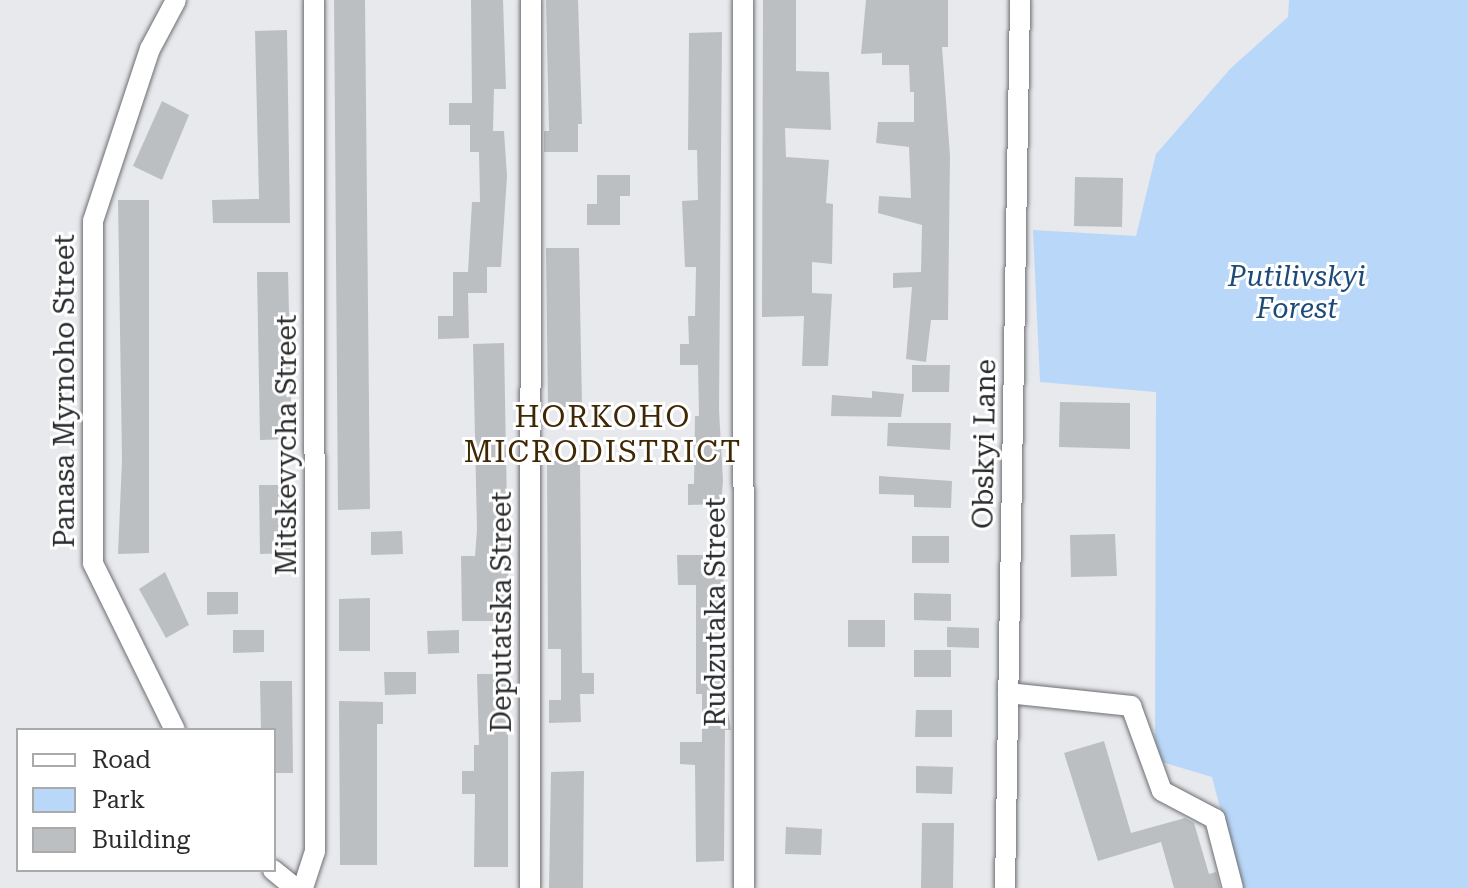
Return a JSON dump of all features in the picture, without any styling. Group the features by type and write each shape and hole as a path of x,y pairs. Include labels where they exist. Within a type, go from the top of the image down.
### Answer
{"street":[{"name":"Panasa Myrnoho Street","path":"174,728 93,563 93,221 150,49 176,0"},
{"name":"Mitskevycha Street","path":"303,888 315,852 314,0"},
{"name":"Deputatska Street","path":"530,888 531,0"},
{"name":"Rudzutaka Street","path":"743,0 744,888"},
{"name":"Obskyi Lane","path":"1005,888 1020,0"},
{"path":"1008,693 1131,706 1162,791 1215,819 1233,888"},
{"path":"275,872 295,888"}],"green space":[{"name":"Putilivskyi Forest","path":"1289,0 1468,0 1468,888 1241,888 1212,777 1155,760 1156,392 1040,382 1033,230 1136,236 1156,154 1231,68 1288,17"}],"building":[{"path":"334,0 365,0 370,509 338,510"},
{"path":"471,0 503,0 506,89 494,89 493,131 504,131 507,176 501,267 487,267 487,293 468,293 469,338 438,339 438,316 453,316 453,272 468,272 472,202 480,202 479,152 470,152 470,125 449,125 449,103 472,103"},
{"path":"546,0 578,0 582,124 578,124 578,152 544,152 544,131 549,131"},
{"path":"763,0 796,0 796,71 829,72 831,130 785,128 786,157 829,160 826,203 833,204 832,264 812,262 812,293 832,294 828,366 802,366 804,316 762,317"},
{"path":"866,0 948,0 948,47 942,47 950,156 948,320 931,320 926,362 906,359 912,287 893,288 893,273 921,272 922,225 878,213 879,196 911,198 909,147 876,143 878,122 914,122 914,92 910,92 909,65 882,65 882,53 861,54"},
{"path":"287,30 290,223 213,223 212,200 259,199 255,31"},
{"path":"722,32 719,410 723,481 721,504 688,505 688,484 694,484 695,416 699,416 698,365 680,365 680,344 689,344 688,316 695,316 696,267 685,267 682,201 698,200 697,150 688,150 689,33"},
{"path":"162,101 189,115 162,180 133,166"},
{"path":"597,175 630,175 630,196 620,196 620,225 587,225 587,204 597,204"},
{"path":"1075,177 1123,178 1122,227 1074,226"},
{"path":"118,200 149,200 149,553 118,554 122,460"},
{"path":"546,248 579,248 582,407 548,407"},
{"path":"257,272 288,272 292,439 260,440"},
{"path":"504,343 509,621 462,621 461,556 475,556 477,530 473,344"},
{"path":"912,365 950,365 949,392 912,392"},
{"path":"872,391 904,394 901,417 831,416 832,395 872,398"},
{"path":"1060,402 1130,403 1130,449 1059,447"},
{"path":"888,423 951,423 950,450 887,446"},
{"path":"547,461 580,461 582,673 594,673 594,694 580,694 581,722 549,723 549,700 561,700 561,649 548,649"},
{"path":"879,476 952,481 951,508 914,507 914,495 879,494"},
{"path":"259,485 290,485 291,553 260,554"},
{"path":"402,531 403,554 371,555 371,532"},
{"path":"1115,534 1117,576 1071,577 1070,535"},
{"path":"912,536 949,536 949,563 912,563"},
{"path":"677,555 724,555 722,674 731,730 725,730 724,861 696,862 695,765 680,764 680,742 702,742 702,694 696,694 696,585 678,585"},
{"path":"165,572 189,625 166,638 139,589"},
{"path":"207,592 238,592 238,614 207,615"},
{"path":"914,593 951,594 951,621 914,620"},
{"path":"370,598 370,651 339,651 339,599"},
{"path":"848,620 885,620 885,647 848,647"},
{"path":"947,627 979,628 979,648 947,647"},
{"path":"233,630 264,630 264,652 233,653"},
{"path":"459,630 459,653 428,654 427,631"},
{"path":"914,650 951,650 951,677 914,677"},
{"path":"384,672 416,672 416,694 385,695"},
{"path":"477,674 508,674 508,867 474,867 475,794 462,794 462,771 474,771 474,745 479,745"},
{"path":"260,681 292,681 293,773 276,773 276,728 261,728"},
{"path":"339,701 383,702 383,724 377,724 377,865 340,865"},
{"path":"916,710 952,710 952,737 915,737"},
{"path":"1104,741 1131,833 1185,818 1194,823 1209,874 1216,872 1220,888 1174,888 1161,842 1098,861 1064,753"},
{"path":"916,766 953,767 952,794 916,793"},
{"path":"584,771 583,888 549,888 551,772"},
{"path":"922,823 954,823 953,888 921,888"},
{"path":"786,827 822,829 821,855 785,854"}],"district":[{"name":"HORKOHO MICRODISTRICT","path":"603,434"}]}
